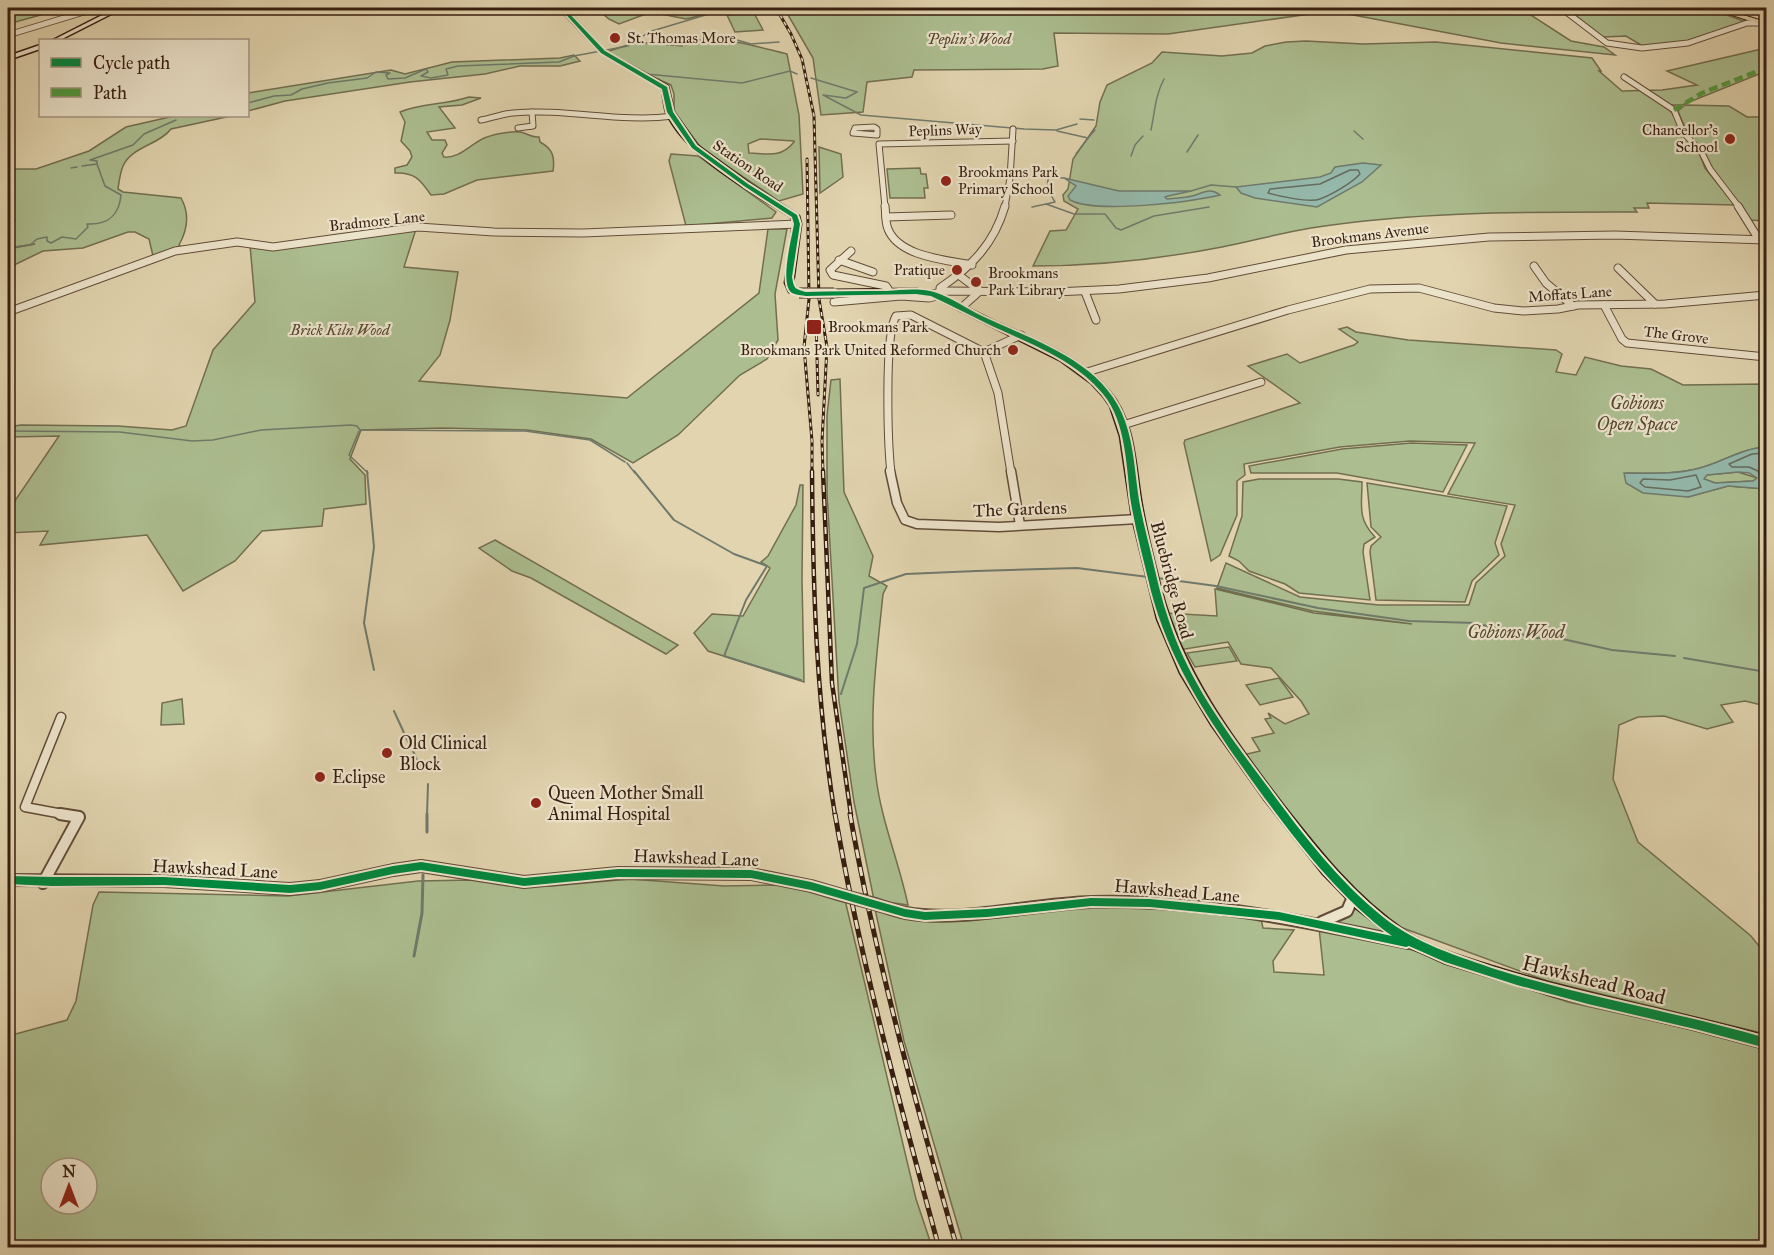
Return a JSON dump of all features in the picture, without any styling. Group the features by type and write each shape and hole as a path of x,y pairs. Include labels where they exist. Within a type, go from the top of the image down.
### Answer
{"main road":[{"path":"1714,8 1765,23"}],"street":[{"path":"58,39 120,8"},
{"name":"Station Road","path":"562,8 602,52 665,88 673,116 694,147 746,185 792,213 797,224"},
{"path":"1561,8 1607,44 1642,48 1688,43 1750,20"},
{"path":"8,35 87,11 109,12"},
{"path":"8,58 39,47"},
{"path":"1624,77 1674,110 1683,132 1702,153 1710,170 1738,205 1758,238"},
{"path":"518,128 533,126 532,112"},
{"path":"481,120 532,112 651,119 673,116"},
{"path":"797,224 789,283 792,290 834,298 937,294 940,288 972,266 989,246 1002,215 1010,180 1013,129"},
{"path":"877,135 889,234 903,246 918,252 972,266"},
{"name":"Peplins Way","path":"879,144 1013,141"},
{"path":"886,217 951,215"},
{"name":"Bradmore Lane","path":"8,312 175,251 237,242 273,247 418,227 573,234 797,224"},
{"name":"Brookmans Avenue","path":"937,294 980,291 1085,292 1181,282 1332,252 1439,240 1540,235 1758,238 1767,240"},
{"path":"851,251 830,270 833,275 886,286 890,292"},
{"path":"839,260 873,272"},
{"path":"1534,266 1546,283 1573,306"},
{"path":"1618,268 1655,304"},
{"path":"960,276 980,291 961,308"},
{"name":"Moffats Lane","path":"1084,373 1349,293 1378,289 1419,288 1508,310 1655,304 1767,295"},
{"path":"1378,289 1383,296"},
{"path":"834,298 890,292 902,294"},
{"path":"1085,292 1096,320"},
{"name":"Bluebridge Road","path":"937,294 984,320 1051,349 1084,373 1107,394 1123,425 1138,519 1169,640 1202,704 1329,872 1374,917 1414,944"},
{"name":"The Grove","path":"1604,305 1622,339 1627,343 1767,357"},
{"name":"The Gardens","path":"984,352 911,315 902,314 893,318 888,391 890,474 905,520 929,525 999,527 1138,519"},
{"path":"1020,525 998,393 984,352 1022,335"},
{"path":"1123,425 1261,382"},
{"path":"43,883 80,817 25,807 61,717"},
{"name":"Hawkshead Lane","path":"8,880 43,883 184,882 289,889 333,885 422,866 524,882 618,873 751,874 806,885 904,913 938,916 1091,902 1126,902 1279,916 1414,944"},
{"path":"1318,923 1342,915 1347,911 1353,897"},
{"name":"Hawkshead Road","path":"1414,944 1527,984 1570,996 1698,1024 1767,1043"}],"green space":[{"path":"8,8 49,8 55,11 8,24"},
{"path":"596,8 719,8 711,13 686,19 651,12 619,24"},
{"name":"Peplin's Wood","path":"784,8 1520,8 1571,41 1604,47 1615,55 1501,43 1348,14 1317,13 1168,34 1054,33 1058,66 1043,69 914,70 912,77 867,82 863,112 821,115 813,58"},
{"path":"1566,8 1708,8 1746,22 1684,42 1646,48 1626,36 1603,37"},
{"path":"754,13 763,30 735,32 727,15"},
{"path":"673,37 691,41 685,45 697,41 723,40 787,54 799,115 803,194 779,201 702,149 674,112 674,94 671,85 606,52 637,42 683,46 665,42","holes":["760,139 794,141 779,153 749,153 748,144"]},
{"path":"1286,42 1363,44 1436,42 1592,58 1601,71 1599,71 1622,91 1662,90 1697,85 1667,71 1766,48 1766,75 1759,74 1682,105 1667,105 1680,131 1700,155 1705,168 1735,205 1647,203 1649,208 1634,208 1637,212 1555,212 1392,218 1311,228 1175,255 1080,265 1033,266 1050,231 1066,230 1078,209 1064,201 1063,195 1068,189 1073,159 1096,126 1100,102 1107,85 1152,63 1162,52 1222,56 1252,53 1265,46"},
{"path":"574,55 580,61 560,66 520,66 485,74 410,82 285,101 249,111 249,93 391,70 405,74 452,62 560,58"},
{"path":"469,97 481,98 462,105 439,107 455,128 427,132 432,140 445,140 447,145 442,153 444,157 461,153 490,136 520,132 539,137 540,142 552,154 553,171 477,180 444,194 431,195 412,175 395,173 395,168 407,165 412,157 401,141 405,122 400,112"},
{"name":"Chancellor's School","path":"1685,105 1729,106 1747,117 1766,117 1766,221 1750,220 1701,154 1678,111"},
{"path":"170,117 226,117 171,129 160,139 133,154 127,159 122,169 118,189 123,192 181,198 186,210 187,222 179,245 181,247 153,256 149,239 135,232 128,232 83,248 43,251 8,268 8,249 35,244 8,248 8,230 15,220 8,215 8,169 36,169 89,151 126,127"},
{"path":"819,147 841,154 843,177 820,193"},
{"path":"671,154 698,156 776,212 772,218 686,226 669,161"},
{"path":"920,168 921,174 926,174 928,188 924,188 925,198 890,198 887,169"},
{"name":"Brick Kiln Wood","path":"416,229 404,267 458,272 450,320 440,355 419,381 627,398 759,293 768,229 787,229 775,294 778,340 767,359 740,375 678,435 633,463 591,439 527,430 442,428 361,430 350,459 365,475 366,504 324,509 322,526 262,531 235,561 183,591 147,535 40,545 48,531 8,533 8,511 59,436 8,437 8,427 21,425 118,426 172,430 186,426 213,350 255,302 250,245 271,249"},
{"path":"1347,327 1356,332 1408,340 1556,350 1562,354 1556,372 1576,375 1585,357 1621,366 1651,369 1683,385 1766,384 1766,447 1748,450 1709,465 1681,472 1625,473 1688,497 1728,486 1766,489 1766,706 1745,701 1721,705 1733,722 1707,729 1664,716 1638,717 1619,725 1613,779 1638,842 1751,936 1766,955 1766,1034 1547,981 1400,927 1361,898 1332,867 1243,755 1260,751 1252,738 1274,733 1265,719 1271,718 1268,713 1285,724 1309,714 1301,701 1271,668 1241,664 1228,642 1179,650 1165,613 1217,616 1215,589 1314,613 1412,624 1313,611 1217,588 1226,563 1300,597 1379,605 1469,605 1476,583 1505,556 1501,544 1515,505 1448,494 1475,443 1410,441 1340,447 1244,464 1245,475 1237,481 1237,515 1220,555 1211,561 1185,440 1300,403 1248,366 1287,354 1300,363 1354,345 1358,342 1339,329"},
{"path":"840,379 844,492 873,556 869,576 887,586 883,594 876,662 873,708 874,754 878,793 908,905 874,900 854,802 839,701 827,493 827,415 831,380"},
{"path":"1411,443 1467,445 1443,492 1337,473 1251,473 1249,466 1342,449"},
{"path":"1738,472 1757,478 1753,481 1715,483 1704,479 1706,475"},
{"path":"1259,479 1338,479 1362,482 1363,518 1375,537 1364,544 1363,552 1370,600 1299,593 1285,584 1249,571 1239,561 1229,556 1242,516 1243,482"},
{"path":"1367,483 1507,506 1495,543 1499,555 1472,581 1465,602 1376,600 1370,552 1371,546 1381,537 1371,527"},
{"path":"800,485 803,485 804,682 708,651 694,633 712,614 743,616 770,568 761,562 768,556 796,505"},
{"path":"495,540 678,645 666,654 531,578 512,571 479,548"},
{"path":"1229,647 1237,661 1195,667 1187,653"},
{"path":"1279,678 1293,697 1260,705 1246,685"},
{"path":"182,699 184,724 161,725 162,703"},
{"path":"630,879 724,886 780,885 845,900 916,1199 932,1247 8,1248 8,1036 67,1020 76,1001 93,905 99,892 288,896 418,881 473,880 516,886 552,886"},
{"path":"1106,906 1261,919 1263,928 1294,930 1273,961 1274,972 1324,975 1319,928 1379,939 1568,1002 1712,1034 1766,1049 1766,1247 964,1247 904,1041 875,909 921,921 985,919"},
{"path":"1354,909 1360,909 1392,934 1340,924 1338,920"}],"water":[{"path":"1363,163 1381,165 1362,182 1317,207 1255,198 1241,193 1236,187 1320,177 1331,173 1335,167"},
{"path":"1064,178 1119,191 1191,191 1165,197 1167,199 1189,197 1210,191 1220,195 1188,201 1100,206 1070,200 1068,196 1076,186"},
{"path":"1766,447 1766,489 1728,486 1688,497 1643,493 1626,483 1624,473 1681,472","holes":["1749,473 1757,478 1753,481 1715,483 1704,479 1707,475"]}],"waterway":[{"path":"652,31 729,8"},
{"path":"249,103 274,96 291,95 302,89 328,83 367,78 376,72 390,73 386,75 388,79 405,78 426,69 428,72 421,76 431,78 448,75 446,69 458,66 559,62 574,56 628,46 649,32"},
{"path":"646,35 711,41 737,40 751,44 779,42"},
{"path":"646,74 742,83 790,71 797,74"},
{"path":"811,78 857,92 846,98 823,95 861,115 1024,129 1056,130 1077,124"},
{"path":"1151,130 1157,98 1164,79"},
{"path":"1080,119 1094,120"},
{"path":"97,164 97,161 90,160 133,145 144,134 176,120"},
{"path":"1088,138 1095,130"},
{"path":"1057,131 1088,138"},
{"path":"1354,131 1363,139"},
{"path":"1187,152 1198,135"},
{"path":"1131,156 1135,145 1143,136"},
{"path":"1076,154 1088,138"},
{"path":"8,248 30,245 37,239 47,237 47,241 51,243 62,237 76,239 88,227 87,224 101,223 111,218 118,209 121,195 105,186 97,164"},
{"path":"82,166 97,164"},
{"path":"71,168 77,167"},
{"path":"1046,204 1055,202 1048,187 1049,177 1064,178"},
{"path":"1191,191 1211,185 1236,187"},
{"path":"1032,207 1046,204"},
{"path":"1046,204 1074,214 1105,214 1116,228 1121,230 1154,216 1209,207"},
{"path":"8,431 120,432 192,441 213,440 261,430 351,425 357,426 360,430 525,431 590,440 625,462"},
{"path":"359,431 349,455 367,472"},
{"path":"627,463 635,473"},
{"path":"634,471 674,520 734,554 767,566 746,600 724,656 801,680"},
{"path":"367,472 374,547 364,623 374,670"},
{"path":"841,694 857,644 864,588 906,574 976,571 1077,568 1148,577"},
{"path":"1157,578 1216,586 1318,608 1409,621 1475,623 1536,638 1558,638 1612,650 1675,656"},
{"path":"1684,658 1766,672"},
{"path":"394,711 410,746"},
{"path":"413,751 421,769"},
{"path":"427,815 428,784"},
{"path":"427,815 427,832"},
{"path":"414,956 422,913 423,875"}],"railway":[{"path":"776,8 802,59 814,116 819,299 827,347 822,441 823,473"},
{"path":"807,159 809,299 804,347 812,441 812,471"},
{"path":"816,320 818,395"},
{"path":"812,471 817,644 824,729 835,815"},
{"path":"823,471 832,683 851,815"},
{"path":"835,814 869,978 939,1248"},
{"path":"850,814 884,978 957,1248"}],"marked path":[{"path":"1674,110 1702,93 1766,68"}],"cycle path":[{"path":"562,8 603,52 665,88 670,112 694,147 746,185 795,216 797,224 789,277 790,286 794,291 806,294 916,292 933,294 1065,359 1094,380 1107,394 1115,406 1125,436 1138,517 1163,619 1186,673 1216,723 1298,834 1344,888 1379,920 1418,945 1471,966 1553,990 1766,1043"},
{"path":"8,880 164,881 290,889 335,884 407,867 421,866 524,882 618,873 751,874 811,886 905,913 925,916 987,913 1091,902 1150,903 1279,916 1406,943"}],"place":[{"name":"St. Thomas More","path":"615,38"},
{"name":"Chancellor's School","path":"1730,139"},
{"name":"Brookmans Park Primary School","path":"946,181"},
{"name":"Pratique","path":"957,270"},
{"name":"Brookmans Park Library","path":"976,282"},
{"name":"Brookmans Park","path":"814,327"},
{"name":"Brookmans Park United Reformed Church","path":"1013,350"},
{"name":"Old Clinical Block","path":"387,753"},
{"name":"Eclipse","path":"320,777"},
{"name":"Queen Mother Small Animal Hospital","path":"536,803"}],"park label":[{"name":"Gobions Open Space","path":"1637,413"},
{"name":"Gobions Wood","path":"1516,632"}]}
